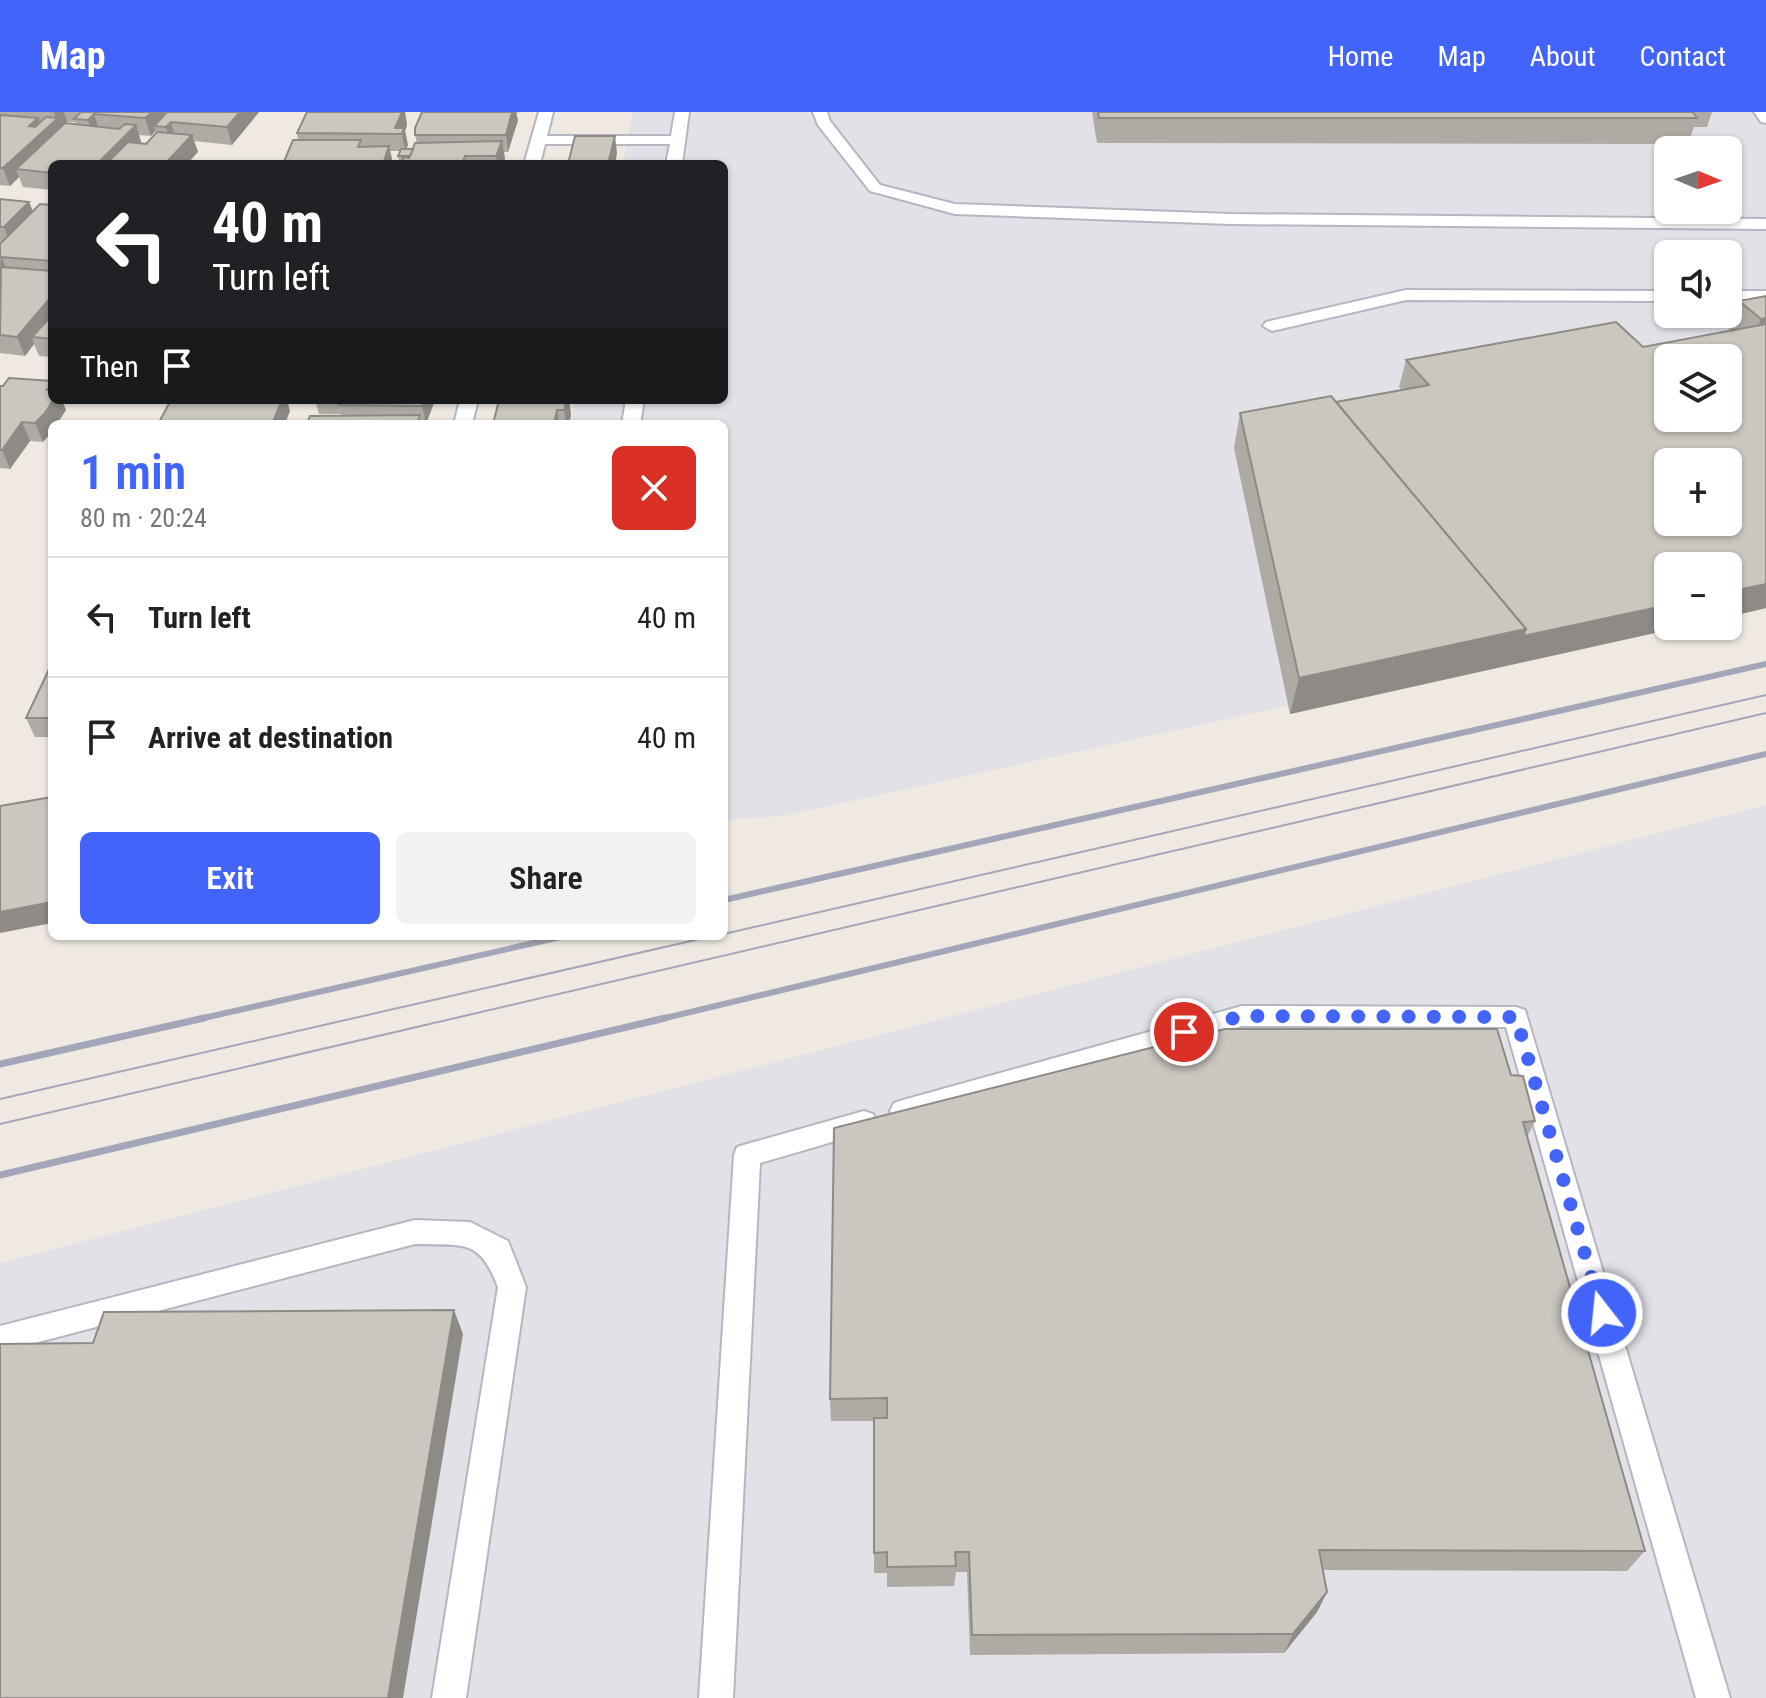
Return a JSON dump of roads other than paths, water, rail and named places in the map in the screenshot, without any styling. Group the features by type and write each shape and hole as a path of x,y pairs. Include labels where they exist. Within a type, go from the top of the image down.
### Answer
{"lane":[{"path":"533,160 546,112"},
{"path":"675,160 682,112"},
{"path":"820,112 823,122 875,188 955,209 1231,219 1766,224"},
{"path":"1761,112 1766,119"},
{"path":"538,140 678,140"},
{"path":"1272,326 1406,295 1654,296"},
{"path":"1742,296 1766,296"},
{"path":"716,1698 747,1155 1242,1016 1516,1017 1713,1698"},
{"path":"0,1339 415,1232 470,1234 498,1250 512,1287 449,1698"}],"tram line":[{"path":"728,933 1766,695"},
{"path":"0,1124 1766,713"},
{"path":"0,1099 696,940"}],"railway":[{"path":"728,899 1766,664"},
{"path":"657,1020 1766,754"},
{"path":"195,1020 547,940"},
{"path":"0,1064 204,1018"},
{"path":"0,1175 665,1018"}]}
